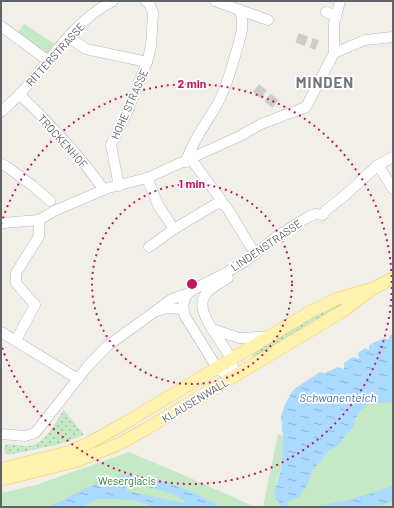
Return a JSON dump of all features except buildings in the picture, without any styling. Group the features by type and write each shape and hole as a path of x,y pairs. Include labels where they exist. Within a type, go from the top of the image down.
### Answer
{"main road":[{"name":"KLAUSENWALL","path":"1,480 57,467 103,451 146,429 343,311 374,288 393,278"},
{"name":"KLAUSENWALL","path":"1,469 61,454 89,443 310,312 337,298 374,288"}],"street":[{"name":"RITTERSTRASSE","path":"1,112 19,94 68,37 95,12 113,1"},
{"name":"HOHE STRASSE","path":"119,186 111,145 128,110 147,62 151,46 153,13 150,5 146,1"},
{"path":"215,1 268,20"},
{"path":"2,224 39,220 54,211 104,190 147,178 240,136 261,124 306,107 334,53 334,24 331,14 340,1"},
{"path":"188,160 191,149 213,111 228,80 243,28 240,10"},
{"path":"1,26 47,60"},
{"path":"68,37 86,49 147,62"},
{"path":"334,53 365,40 393,37"},
{"name":"TROCKENHOF","path":"19,94 57,131 89,169 104,190"},
{"name":"LINDENSTRASSE","path":"187,294 205,295 254,259 277,236 310,216 315,214 324,215 325,211 378,165 393,157"},
{"path":"188,160 229,210 254,259"},
{"path":"1,164 33,186 50,202"},
{"path":"378,165 393,189"},
{"path":"147,178 158,205 174,229"},
{"path":"149,247 174,229 214,205 223,204"},
{"path":"16,340 35,305 16,283 16,273 40,236 39,220"},
{"name":"LINDENSTRASSE","path":"1,434 25,436 35,433 87,367 106,347 172,299 187,294 254,259"},
{"path":"187,294 183,309 189,322 217,368 232,377 234,368 231,359 206,319 203,309 203,300 205,295"},
{"name":"LINDENSTRASSE","path":"157,311 166,308 183,309"},
{"path":"212,329 239,338 269,336"},
{"path":"1,332 78,379"}],"green space":[{"path":"24,24 55,44 47,54 17,33"},
{"path":"345,300 346,303 254,358 251,353 314,316"},
{"path":"393,402 393,507 263,507 278,434 283,436 282,466 275,486 309,482 312,471 329,451 339,445 355,424 356,418 360,411 368,403"},
{"path":"64,410 84,435 60,444 8,455 5,453 4,448 6,444 28,446 40,442"},
{"name":"Weserglacis","path":"129,452 255,507 1,507 1,493 36,485"}],"water":[{"name":"Schwanenteich","path":"393,334 393,402 369,403 360,411 356,418 355,424 339,445 329,451 312,471 309,482 299,497 288,501 287,507 279,507 279,501 275,499 274,493 282,466 283,436 281,416 286,402 294,389 320,372 325,373 338,367 344,369 344,363 353,357 359,359 358,353 365,348 369,350 369,345 384,338 388,340 390,335"},
{"path":"126,475 140,476 175,485 221,507 157,507 132,500 97,499 82,507 49,507 86,488","holes":["136,486 166,491 185,501 184,503 177,502 126,490 126,487"]},
{"path":"393,486 393,502 365,506 314,507 349,500"}],"tunnel":[{"path":"297,38 317,45"},
{"path":"256,88 278,106"}],"district":[{"name":"MINDEN","path":"325,82"}]}
